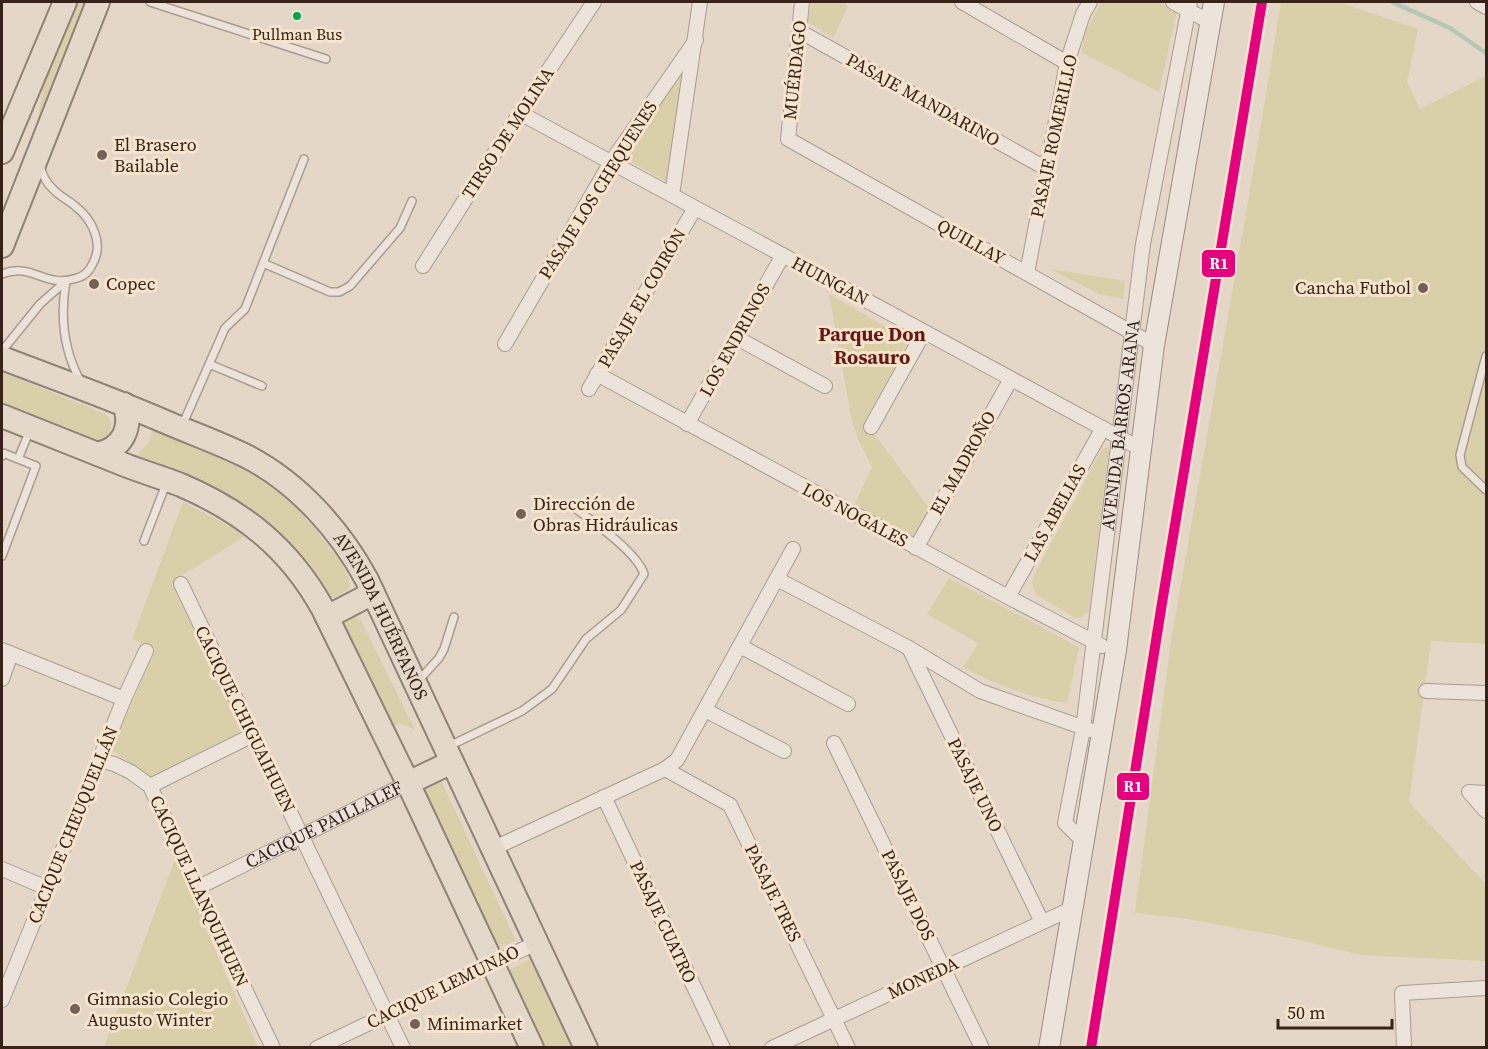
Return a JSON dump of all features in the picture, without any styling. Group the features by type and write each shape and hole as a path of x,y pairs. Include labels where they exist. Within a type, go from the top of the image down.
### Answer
{"main road":[{"path":"2,152 65,2"},
{"path":"2,246 98,2"},
{"name":"AVENIDA BARROS ARANA","path":"1049,1047 1084,842 1093,731 1116,650 1154,345 1214,2"},
{"name":"AVENIDA HUÉRFANOS","path":"2,358 124,404 248,457 277,476 304,498 345,544 373,593 586,1047"},
{"path":"98,454 113,448 124,437 128,420 124,404"},
{"path":"2,416 182,486 240,516 274,543 301,574 327,617 532,1047"},
{"path":"327,617 373,593"},
{"name":"CACIQUE PAILLALEF","path":"408,783 448,755"}],"street":[{"name":"TIRSO DE MOLINA","path":"423,266 594,2"},
{"path":"672,195 700,2"},
{"name":"MUÉRDAGO","path":"788,139 802,2"},
{"path":"962,2 1067,63"},
{"name":"PASAJE ROMERILLO","path":"1027,273 1067,63 1083,14 1090,2"},
{"path":"1173,2 1189,6 1210,22"},
{"path":"1477,2 1486,7"},
{"name":"AVENIDA BARROS ARANA","path":"1093,731 1095,644 1143,244 1189,6"},
{"name":"PASAJE MANDARINO","path":"799,31 1047,169"},
{"name":"PASAJE LOS CHEQUENES","path":"505,344 611,162 696,40"},
{"name":"HUINGAN","path":"520,113 1141,449"},
{"name":"QUILLAY","path":"788,139 1154,345"},
{"name":"PASAJE EL COIRÓN","path":"589,389 695,208"},
{"name":"LOS ENDRINOS","path":"687,424 783,255"},
{"path":"871,427 924,332"},
{"path":"737,338 825,386"},
{"name":"LOS NOGALES","path":"597,374 1095,644 1116,650"},
{"name":"EL MADROÑO","path":"916,548 1011,379"},
{"name":"LAS ABELIAS","path":"1008,597 1103,428"},
{"path":"492,849 665,769 677,760 793,549"},
{"path":"777,579 909,648 980,691 1093,731"},
{"name":"CACIQUE CHIGUAIHUEN","path":"181,584 404,1047"},
{"path":"740,646 848,704"},
{"name":"PASAJE UNO","path":"909,648 1042,922"},
{"name":"CACIQUE CHEUQUELLÁN","path":"2,998 124,699 146,651"},
{"path":"2,679 6,652 124,699"},
{"path":"1426,691 1486,693"},
{"path":"705,710 784,751"},
{"path":"150,786 253,735"},
{"name":"PASAJE DOS","path":"834,743 982,1047"},
{"name":"CACIQUE LLANQUIHUEN","path":"99,760 131,772 150,786 273,1047"},
{"name":"PASAJE TRES","path":"665,769 730,805 848,1047"},
{"name":"CACIQUE PAILLALEF","path":"197,888 408,783"},
{"path":"1486,793 1469,792 1486,811"},
{"name":"PASAJE CUATRO","path":"604,797 723,1047"},
{"path":"2,869 47,888"},
{"name":"MONEDA","path":"772,1047 1073,908"},
{"name":"CACIQUE LEMUNAO","path":"317,1047 536,942"},
{"path":"1404,1047 1402,993 1486,988"}],"lane":[{"path":"150,2 326,59"},
{"path":"2,274 21,270 30,271 47,279 66,281 82,276 88,271 97,252 97,238 92,225 83,212 58,194 46,180 39,153"},
{"path":"181,428 225,328 245,309 304,159"},
{"path":"263,263 330,292 339,292 350,286 400,228 412,201"},
{"path":"2,351 40,304 66,281"},
{"path":"66,281 63,298 64,333 72,364 85,389"},
{"path":"1486,356 1460,455 1462,467 1486,490"},
{"path":"209,364 262,386"},
{"path":"18,459 31,428"},
{"path":"2,456 3,453 36,466 2,556"},
{"path":"144,541 167,480"},
{"path":"448,755 522,711 552,689 586,639 621,610 644,574 641,566 614,538 572,506"},
{"path":"416,685 439,658 454,617"}],"shaded area":[{"path":"71,2 88,2 37,126 47,62"},
{"path":"811,2 842,2 848,6 833,38 808,22"},
{"path":"1101,2 1159,2 1177,11 1159,92 1082,53 1084,34"},
{"path":"1281,2 1339,2 1418,29 1407,82 1420,109 1486,76 1486,644 1431,641 1409,802 1486,884 1486,961 1361,955 1286,937 1182,918 1135,913 1171,641"},
{"path":"678,73 684,74 668,182 623,158"},
{"path":"1050,269 1125,281 1123,299 1099,294"},
{"name":"Parque Don Rosauro","path":"829,294 909,340 865,421 930,509 914,537 855,504 872,467 852,421"},
{"path":"2,372 106,414 111,423 108,436 96,443 2,408"},
{"path":"152,428 237,464 282,494 308,520 338,558 347,573 349,589 335,598 329,598 287,543 268,523 224,492 137,455 150,441"},
{"path":"1107,447 1109,450 1089,612 1076,618 1035,594 1032,583 1034,575 1102,449"},
{"path":"183,502 247,535 178,578 172,585 242,731 151,777 111,750 154,653 155,649 132,639"},
{"path":"949,578 1079,647 1067,703 1014,690 963,667 978,643 927,614"},
{"path":"348,616 361,620 415,730 400,723 392,727 337,622"},
{"path":"439,776 516,941 494,949 418,785"},
{"path":"175,859 258,1047 104,1047"},
{"path":"534,957 579,1047 542,1047 504,972"}],"waterway":[{"path":"1392,2 1450,28 1486,53"}],"transit line":[{"name":"R1","path":"1091,1048 1262,2"}],"place":[{"name":"Pullman Bus","path":"297,16"},
{"name":"El Brasero Bailable","path":"102,155"},
{"name":"Copec","path":"94,284"},
{"name":"Cancha Futbol","path":"1423,288"},
{"name":"Dirección de Obras Hidráulicas","path":"521,514"},
{"name":"Gimnasio Colegio Augusto Winter","path":"75,1009"},
{"name":"Minimarket","path":"415,1024"}],"district":[{"name":"Parque Don Rosauro","path":"872,346"}]}
